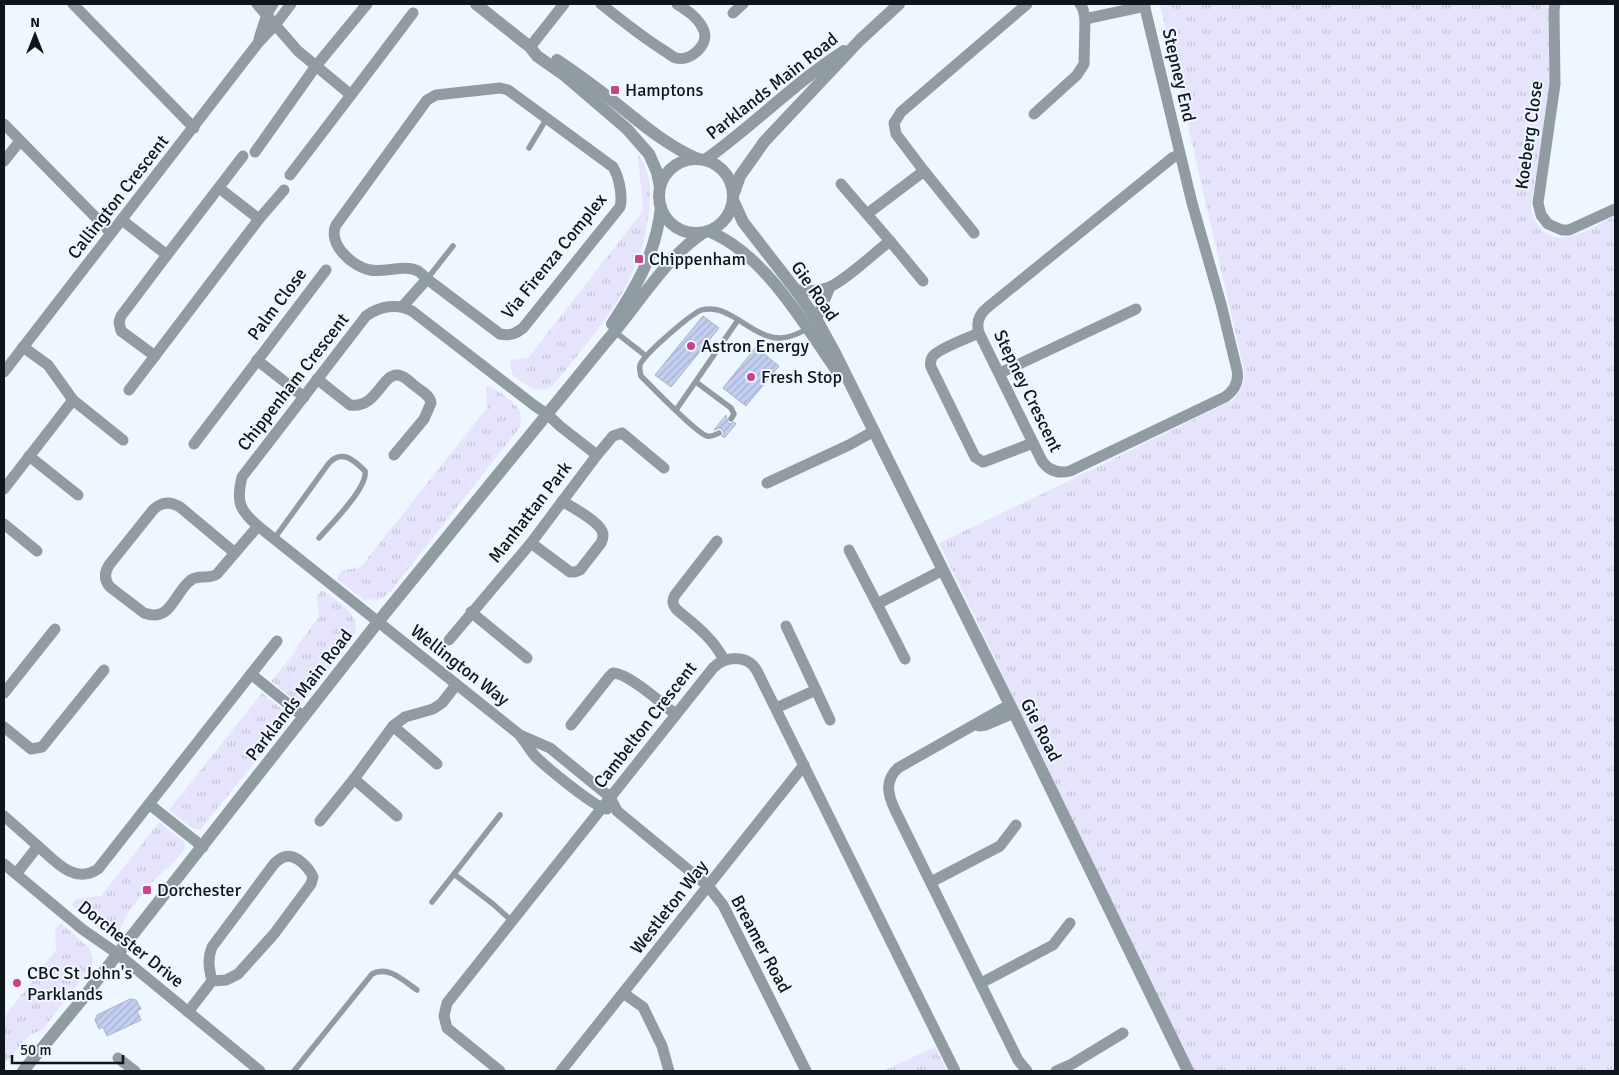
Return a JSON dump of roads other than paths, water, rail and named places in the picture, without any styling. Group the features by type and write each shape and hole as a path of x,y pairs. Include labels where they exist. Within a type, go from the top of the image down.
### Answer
{"street":[{"path":"73,4 194,128"},
{"path":"257,4 298,51 351,95"},
{"name":"Callington Crescent","path":"258,43 267,14 274,4"},
{"name":"Callington Crescent","path":"4,372 258,43 291,4"},
{"path":"255,152 316,66 367,4"},
{"path":"476,4 530,47 537,56 564,75 632,134 649,154 655,165 660,187 659,199 661,207 664,215 675,227 689,233 706,232 721,225 730,212 733,197 732,184 726,173 716,165 675,148 548,54 530,47"},
{"path":"530,47 564,4"},
{"path":"601,4 644,37 676,58 690,57 699,50 705,34 700,22 678,4"},
{"path":"733,13 743,4"},
{"name":"Parklands Main Road","path":"733,197 740,176 764,142 860,40 899,4"},
{"path":"974,234 896,134 894,123 901,112 1027,4"},
{"path":"1034,114 1077,75 1084,64 1085,19 1080,4"},
{"name":"Koeberg Close","path":"1555,4 1555,84 1539,191 1539,209 1548,224 1562,230 1569,230 1615,209"},
{"path":"1085,19 1144,5"},
{"name":"Stepney End","path":"1144,5 1180,154"},
{"path":"290,175 413,13"},
{"name":"Parklands Main Road","path":"702,160 725,146 820,66 860,40"},
{"name":"Via Firenza Complex","path":"500,88 508,90 613,167 616,172 621,201 620,207 516,333 509,336 500,334 427,279 416,270 369,270 357,265 340,250 334,235 336,225 427,100 436,95 500,88"},
{"path":"4,124 111,234"},
{"path":"4,161 20,141"},
{"name":"Stepney Crescent","path":"1180,154 1237,370 1238,379 1234,389 1225,397 1065,472 1054,472 1045,465 979,334 979,318 984,310 1172,158 1180,154"},
{"path":"155,356 121,331 119,322 121,316 243,156"},
{"path":"660,187 666,175 676,165 684,161 702,160"},
{"path":"867,214 924,171"},
{"path":"841,184 923,281"},
{"path":"219,188 259,220"},
{"path":"129,390 284,190"},
{"name":"Gie Road","path":"733,197 742,222 796,290 812,324"},
{"name":"Parklands Main Road","path":"23,1071 203,847 378,622 605,342 647,264 656,235 661,207"},
{"path":"122,220 167,255"},
{"name":"Parklands Main Road","path":"613,330 687,244 706,232"},
{"name":"Gie Road","path":"706,232 721,237 749,258 812,324 835,353 1012,709 1188,1071"},
{"path":"796,290 830,287 890,241"},
{"name":"Palm Close","path":"194,444 326,270"},
{"path":"427,279 403,306 547,414"},
{"path":"812,324 830,287"},
{"name":"Chippenham Crescent","path":"378,622 248,518 238,497 242,477 366,316 388,307 403,306"},
{"path":"1000,374 1136,309"},
{"path":"979,334 944,349 934,355 930,361 931,367 975,458 983,462 1033,442"},
{"path":"23,347 48,365 73,400 124,440"},
{"name":"Palm Close","path":"257,360 304,397"},
{"path":"317,379 350,405 355,406 366,404 389,378 395,375 408,379 428,396 431,403 424,419 394,455"},
{"path":"4,489 73,400"},
{"name":"Manhattan Park","path":"449,640 530,543 597,455 547,414"},
{"path":"767,483 849,445 874,431"},
{"path":"597,455 613,436 622,433 664,468"},
{"path":"29,456 78,495"},
{"path":"530,543 570,572 580,570 601,543 602,529 562,501"},
{"path":"235,553 180,507 166,503 156,506 109,565 105,573 106,583 139,610 150,615 161,614 169,607 191,579 214,576 235,553 258,526"},
{"path":"4,524 37,551"},
{"path":"717,541 672,601 676,610 706,633 724,660"},
{"path":"849,550 905,659"},
{"path":"878,604 943,570"},
{"path":"471,612 527,658"},
{"name":"Wellington Way","path":"378,622 520,735 550,748 610,797"},
{"path":"786,626 830,720"},
{"path":"4,693 55,629"},
{"path":"4,816 72,874 89,874 98,869 277,641"},
{"name":"Cambelton Crescent","path":"500,1071 450,1031 446,1024 445,1011 447,1003 713,668 724,660 739,659 753,665 776,708 955,1071"},
{"path":"4,728 31,749 42,747 104,670"},
{"path":"571,724 613,673 622,675 642,687 676,714"},
{"path":"251,674 304,717"},
{"path":"320,821 354,779 392,726 405,717 433,709 442,703 456,685"},
{"path":"776,708 816,690"},
{"path":"1012,709 982,719 972,727 898,768 890,778 888,788 890,798 1018,1060 1027,1071"},
{"path":"392,726 437,764"},
{"name":"Wellington Way","path":"520,735 534,755 601,809"},
{"name":"Westleton Way","path":"561,1071 804,765"},
{"path":"354,779 397,816"},
{"name":"Breamer Road","path":"610,797 618,811 708,886 723,905 806,1071"},
{"path":"149,804 203,847"},
{"path":"601,809 618,811"},
{"path":"931,882 1000,846 1016,826"},
{"path":"16,874 38,846"},
{"path":"188,1012 212,981 226,980 238,974 274,934 311,884 313,877 306,866 290,856 285,856 274,864 212,947 208,956 212,981"},
{"name":"Dorchester Drive","path":"4,864 97,940 118,954 260,1071"},
{"path":"982,983 1053,945 1070,923"},
{"path":"623,993 643,1006 662,1046 669,1071"},
{"path":"1056,1071 1072,1064 1123,1032"},
{"path":"118,1058 134,1071"}],"lane":[{"path":"529,148 547,118"},
{"path":"427,279 453,246"},
{"path":"718,433 714,436 707,436 676,410 641,376 640,364 646,356 655,346 696,312 708,309 720,310 771,338 794,336 812,324"},
{"path":"676,410 738,320"},
{"path":"613,330 646,356"},
{"path":"696,382 732,408 734,414 731,419"},
{"path":"274,539 329,463 334,458 346,457 365,471 365,480 350,503 319,538"},
{"path":"432,902 500,815"},
{"path":"454,874 512,921"},
{"path":"294,1071 372,974 382,971 393,974 416,990"}],"place":[{"name":"Hamptons","path":"615,90"},
{"name":"Chippenham","path":"639,259"},
{"name":"Astron Energy","path":"691,346"},
{"name":"Fresh Stop","path":"751,377"},
{"name":"Dorchester","path":"147,890"},
{"name":"CBC St John's Parklands","path":"17,983"}]}
